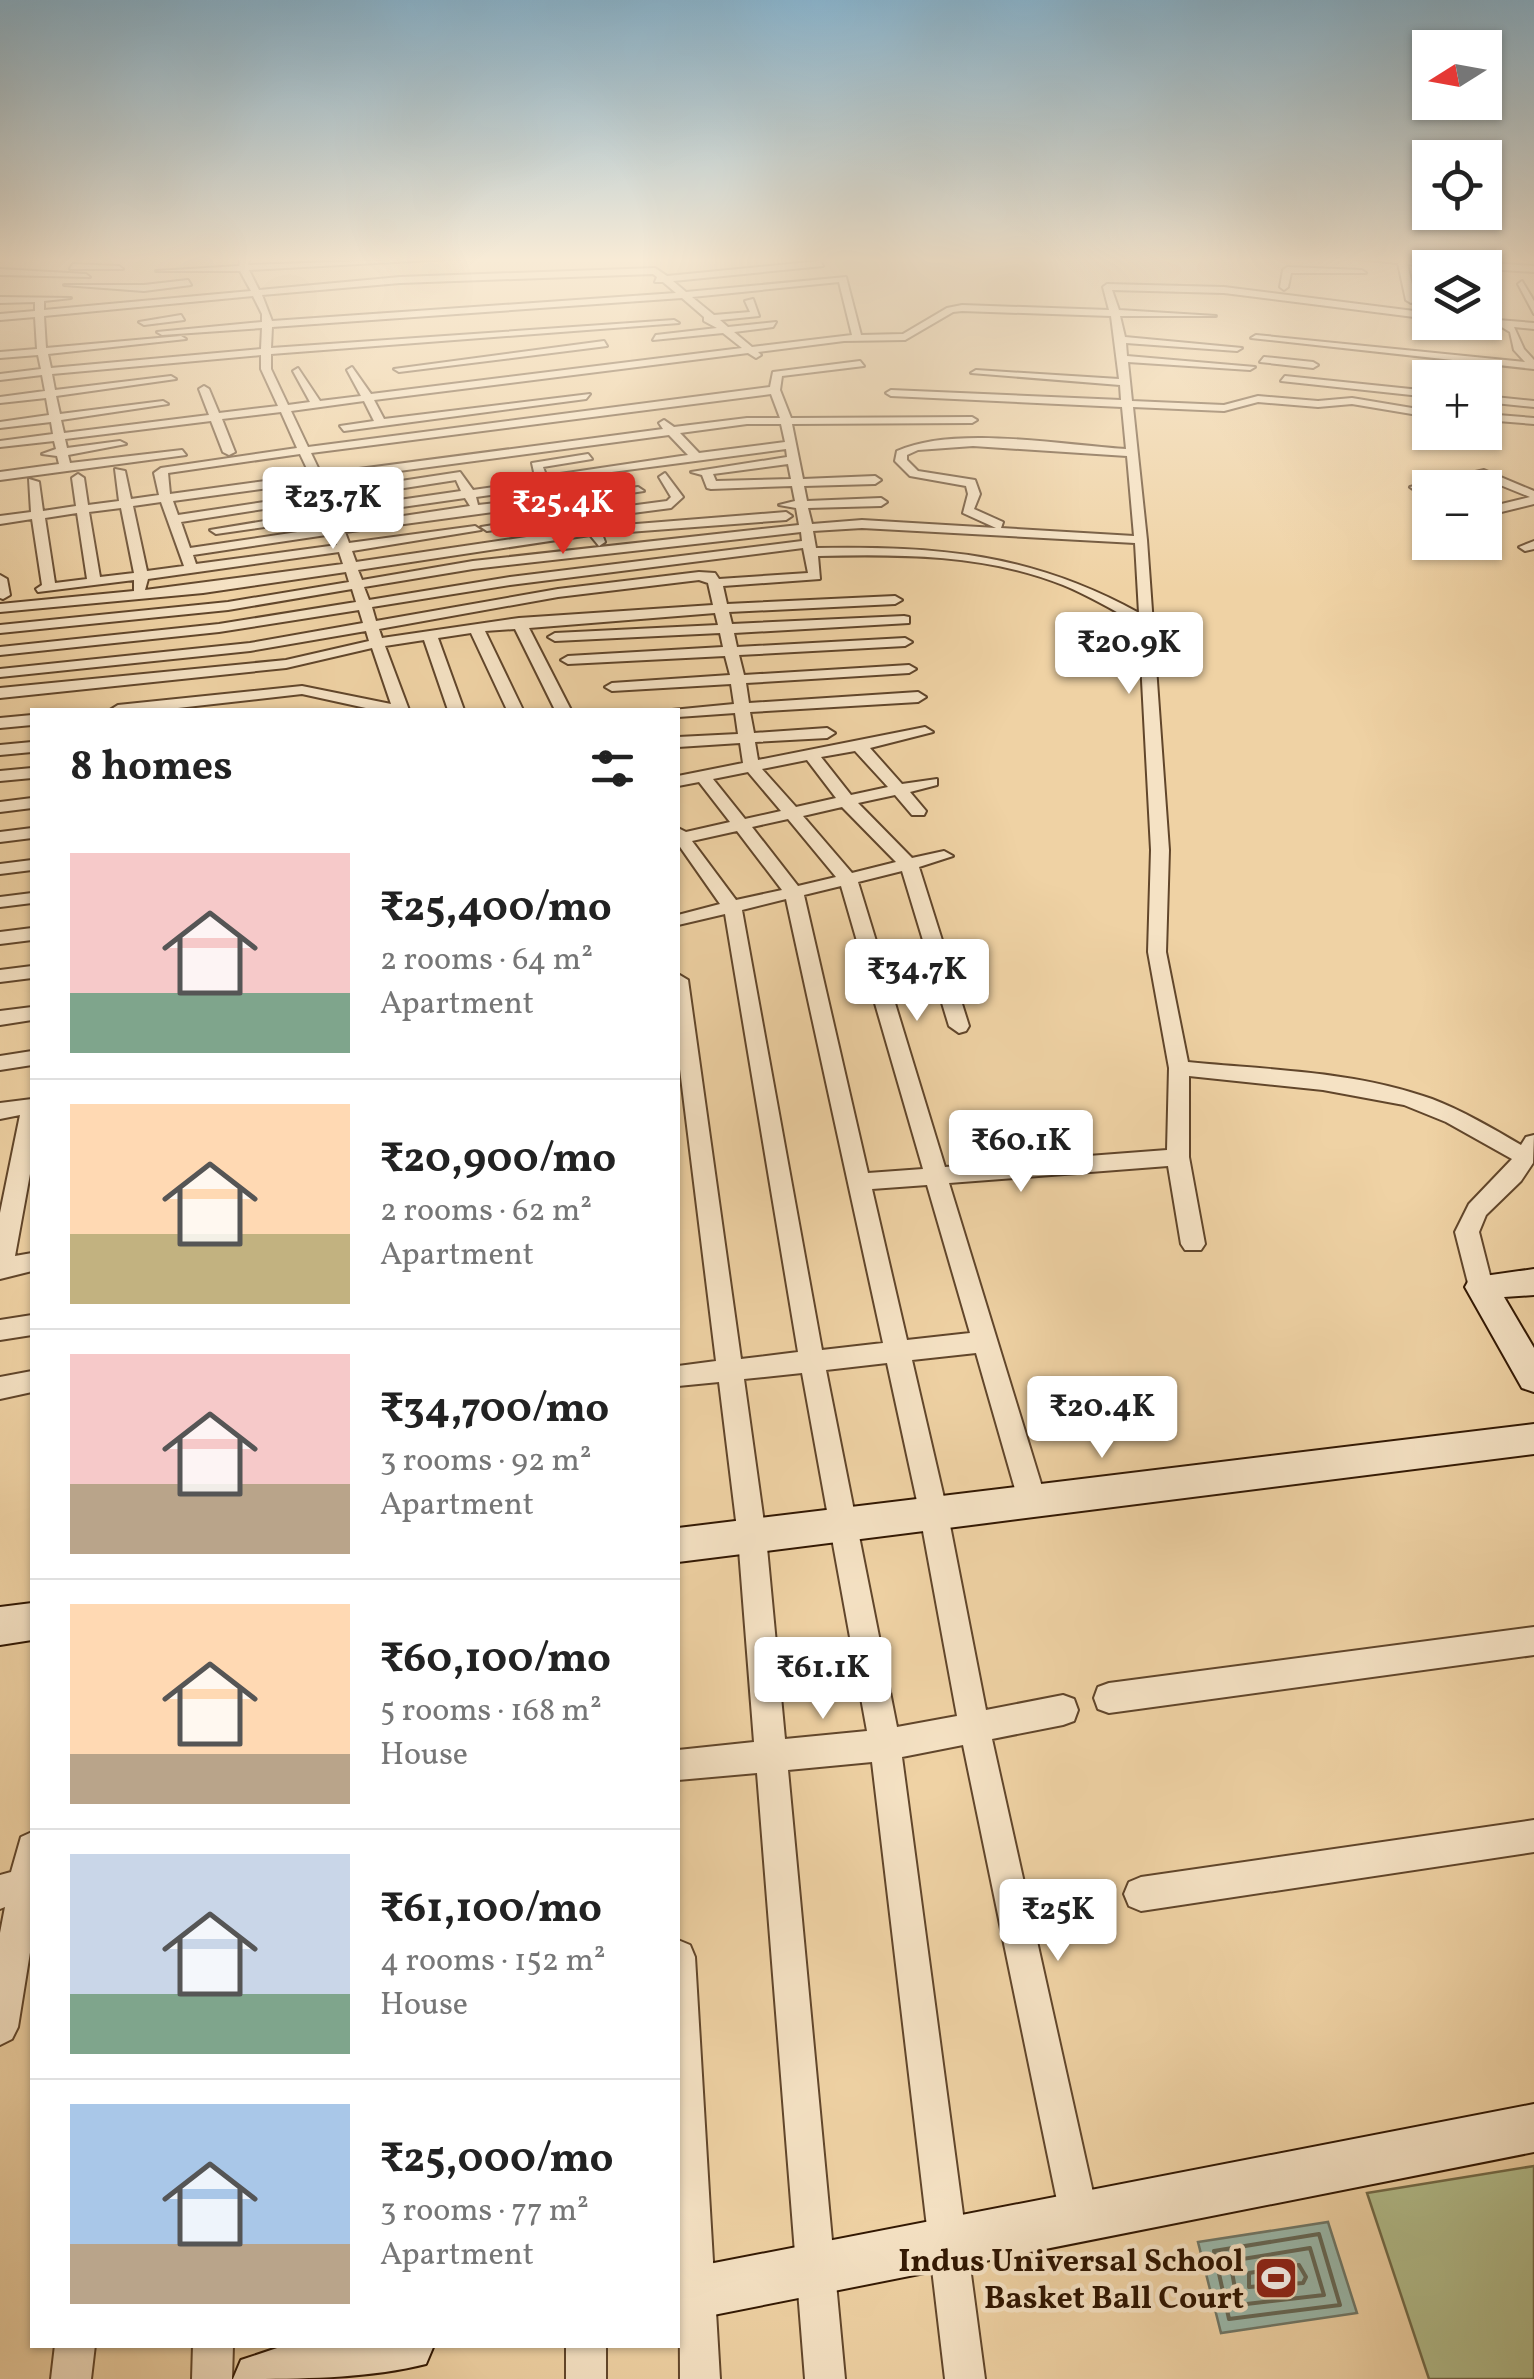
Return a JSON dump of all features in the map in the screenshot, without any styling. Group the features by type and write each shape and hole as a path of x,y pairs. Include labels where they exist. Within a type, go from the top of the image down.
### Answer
{"street":[{"path":"15,368 171,383"},
{"path":"35,368 46,372"},
{"path":"39,368 46,372"},
{"path":"46,368 66,467"},
{"path":"0,400 55,368"},
{"path":"0,389 59,368"},
{"path":"0,378 59,368"},
{"path":"273,368 283,408 332,513 398,708"},
{"path":"400,368 501,368"},
{"path":"475,368 507,422"},
{"path":"402,406 485,389 628,368"},
{"path":"0,444 368,397 701,368"},
{"path":"770,368 777,374"},
{"path":"758,377 827,368"},
{"path":"1122,368 1147,622 1160,850 1158,952 1178,1068 1178,1158 1193,1244"},
{"path":"1312,381 1313,368"},
{"path":"1379,388 1380,368"},
{"path":"1502,400 1534,403 1530,368"},
{"path":"352,370 381,423"},
{"path":"298,371 317,404"},
{"path":"0,408 46,372"},
{"path":"976,373 1125,382"},
{"path":"715,583 815,576 786,420 774,390 777,374"},
{"path":"1285,378 1412,392"},
{"path":"204,389 229,452"},
{"path":"192,570 162,487 160,474 165,470 507,422 644,398 774,390"},
{"path":"344,428 602,394"},
{"path":"890,394 1224,408 1258,399 1318,404 1352,402 1412,411"},
{"path":"950,443 988,396"},
{"path":"644,398 696,457"},
{"path":"0,425 163,404"},
{"path":"566,430 730,409"},
{"path":"1502,418 1534,421"},
{"path":"0,520 125,507 671,431 786,420 972,420"},
{"path":"557,519 536,464 745,434"},
{"path":"162,487 510,437"},
{"path":"152,440 170,438"},
{"path":"31,456 134,442"},
{"path":"1016,532 967,510 974,494 971,484 914,474 900,461 906,448 950,443 1129,453"},
{"path":"216,530 790,445"},
{"path":"0,476 182,453"},
{"path":"622,482 792,460"},
{"path":"116,708 142,577 119,471"},
{"path":"706,471 711,485 875,480"},
{"path":"173,519 460,476 476,509"},
{"path":"1,600 49,588 676,502 665,476"},
{"path":"78,478 94,583"},
{"path":"33,482 49,588"},
{"path":"1502,482 1534,497"},
{"path":"184,553 476,509 638,491"},
{"path":"580,497 621,586"},
{"path":"1502,507 1534,497"},
{"path":"0,628 133,616 602,549 881,502"},
{"path":"703,508 862,524 1141,540"},
{"path":"1,600 137,595 593,531 699,519 802,516"},
{"path":"0,651 219,628 612,566 808,548 943,554 1022,570 1056,578 1147,622"},
{"path":"0,673 250,646 621,586 710,576 715,583 738,680 750,766 848,879 1033,1504"},
{"path":"0,579 1,600"},
{"path":"555,636 895,600"},
{"path":"0,694 286,664 378,643 520,622 904,620"},
{"path":"520,622 562,708"},
{"path":"476,628 514,708"},
{"path":"430,636 455,708"},
{"path":"568,660 904,642"},
{"path":"612,687 909,669"},
{"path":"133,708 273,692 382,708"},
{"path":"273,692 279,708"},
{"path":"680,712 918,697"},
{"path":"0,723 30,720"},
{"path":"680,780 925,732"},
{"path":"680,742 827,734"},
{"path":"859,745 918,812"},
{"path":"0,750 30,747"},
{"path":"810,754 848,803 908,865 959,1026"},
{"path":"0,776 30,773"},
{"path":"702,775 794,892 899,1351 974,1726 1079,2215"},
{"path":"680,837 931,782"},
{"path":"0,806 30,803"},
{"path":"0,837 30,833"},
{"path":"680,838 733,909 812,1361 886,1745 965,2379"},
{"path":"680,920 944,856"},
{"path":"0,869 30,865"},
{"path":"0,902 30,898"},
{"path":"0,938 30,934"},
{"path":"0,976 30,972"},
{"path":"680,995 752,1537 826,2379"},
{"path":"0,1018 30,1014"},
{"path":"0,1063 30,1058"},
{"path":"1178,1068 1314,1082 1409,1100 1460,1120 1527,1162 1477,1210 1468,1232 1480,1287 1534,1378"},
{"path":"0,1111 30,1108"},
{"path":"0,1269 22,1207 19,1155 30,1115"},
{"path":"860,1182 1178,1158"},
{"path":"0,1269 30,1262"},
{"path":"1480,1287 1534,1282"},
{"path":"0,1330 30,1325"},
{"path":"680,1376 986,1342"},
{"path":"0,1388 30,1382"},
{"path":"680,1545 1534,1439"},
{"path":"0,1626 30,1622"},
{"path":"1108,1698 1534,1641"},
{"path":"680,1765 774,1759 886,1745 1063,1710"},
{"path":"1142,1894 1534,1836"},
{"path":"0,2027 19,1887 30,1854"},
{"path":"680,2041 686,2294 700,2379"},
{"path":"686,2294 945,2240 1534,2128"},
{"path":"71,2379 75,2348"},
{"path":"212,2379 214,2348"},
{"path":"260,2379 395,2348"},
{"path":"586,2348 586,2379"}],"green space":[{"path":"1534,2166 1534,2379 1429,2379 1367,2193"}],"water":[{"name":"Indus Universal School Basket Ball Court","path":"1328,2222 1357,2313 1221,2333 1198,2242"}],"place":[{"name":"Indus Universal School Basket Ball Court","path":"1276,2278"}]}
